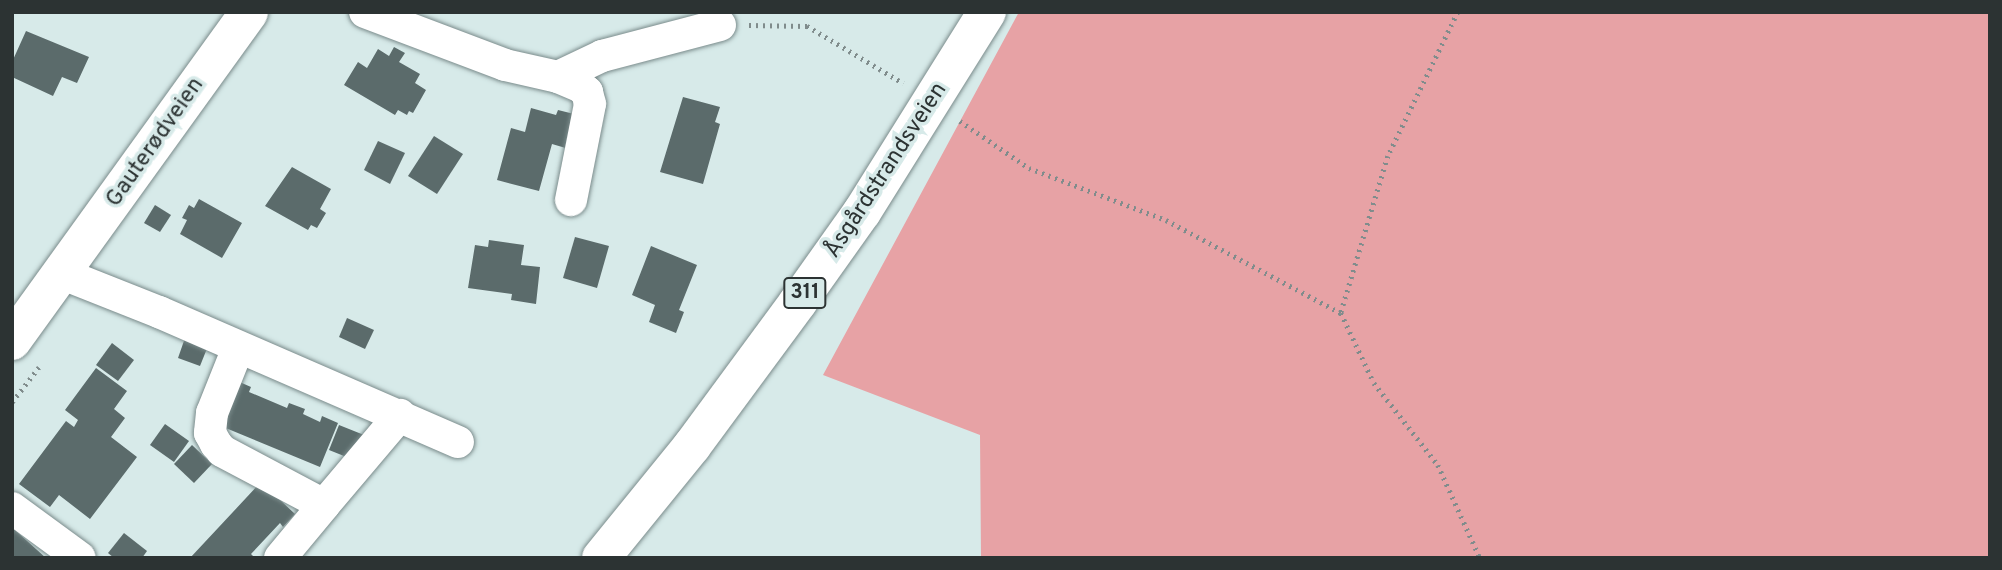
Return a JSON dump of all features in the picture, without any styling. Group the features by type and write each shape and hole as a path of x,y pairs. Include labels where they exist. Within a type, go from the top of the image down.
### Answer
{"main road":[{"name":"Gauterødveien","path":"12,341 63,274 249,12"},
{"name":"Åsgårdstrandsveien","path":"601,558 692,446 862,212 987,12"}],"street":[{"path":"365,12 505,65 558,77 587,92 590,104 571,200"},
{"path":"558,77 602,57 720,25"},
{"path":"63,274 400,415 458,442"},
{"path":"238,348 212,413 210,433 216,444 222,451 324,505"},
{"path":"280,558 400,415"},
{"path":"12,508 80,558"}],"path":[{"path":"1341,313 1388,156 1458,12"},
{"path":"720,25 807,26 871,61 1029,168 1166,220 1341,313 1374,383 1438,466 1480,558"}],"shaded area":[{"path":"1019,12 1990,12 1990,558 981,558 980,435 823,375"}],"building":[{"path":"26,31 89,57 77,83 62,77 53,96 12,77 12,62"},
{"path":"394,47 405,53 399,62 420,74 415,83 426,90 413,113 409,111 407,115 398,110 395,115 344,85 358,62 367,68 378,49 389,56"},
{"path":"683,97 720,107 715,122 720,124 703,184 660,172"},
{"path":"531,108 556,115 558,110 578,115 569,149 552,144 539,191 497,180 511,128 525,132"},
{"path":"434,136 463,154 437,194 408,176"},
{"path":"378,141 405,153 390,184 364,170"},
{"path":"292,167 331,189 320,209 326,213 317,228 311,225 308,230 265,206"},
{"path":"199,199 242,223 222,258 180,234 187,220 182,218 189,205 194,208"},
{"path":"155,205 171,215 160,232 144,223"},
{"path":"575,237 609,246 597,288 563,278"},
{"path":"489,240 524,245 521,265 540,267 536,304 511,300 512,294 468,288 475,245 488,247"},
{"path":"651,246 697,265 679,310 684,312 676,333 649,322 655,305 632,295"},
{"path":"347,318 374,330 365,349 339,337"},
{"path":"185,338 208,346 200,366 178,358"},
{"path":"112,343 134,360 118,381 96,365"},
{"path":"96,368 127,391 114,409 125,418 111,437 137,457 90,519 59,495 50,507 19,484 66,421 74,427 78,420 65,410"},
{"path":"235,380 251,387 249,392 287,408 289,403 305,409 303,414 320,422 322,416 338,423 320,467 216,424"},
{"path":"165,424 189,441 174,462 150,445"},
{"path":"339,425 364,435 354,460 329,450"},
{"path":"192,445 212,464 194,483 174,464"},
{"path":"261,482 295,514 283,527 280,523 251,554 255,558 190,558"},
{"path":"12,521 19,527 16,531 46,558 12,558"},
{"path":"124,533 147,551 142,558 114,558 108,553"}]}
